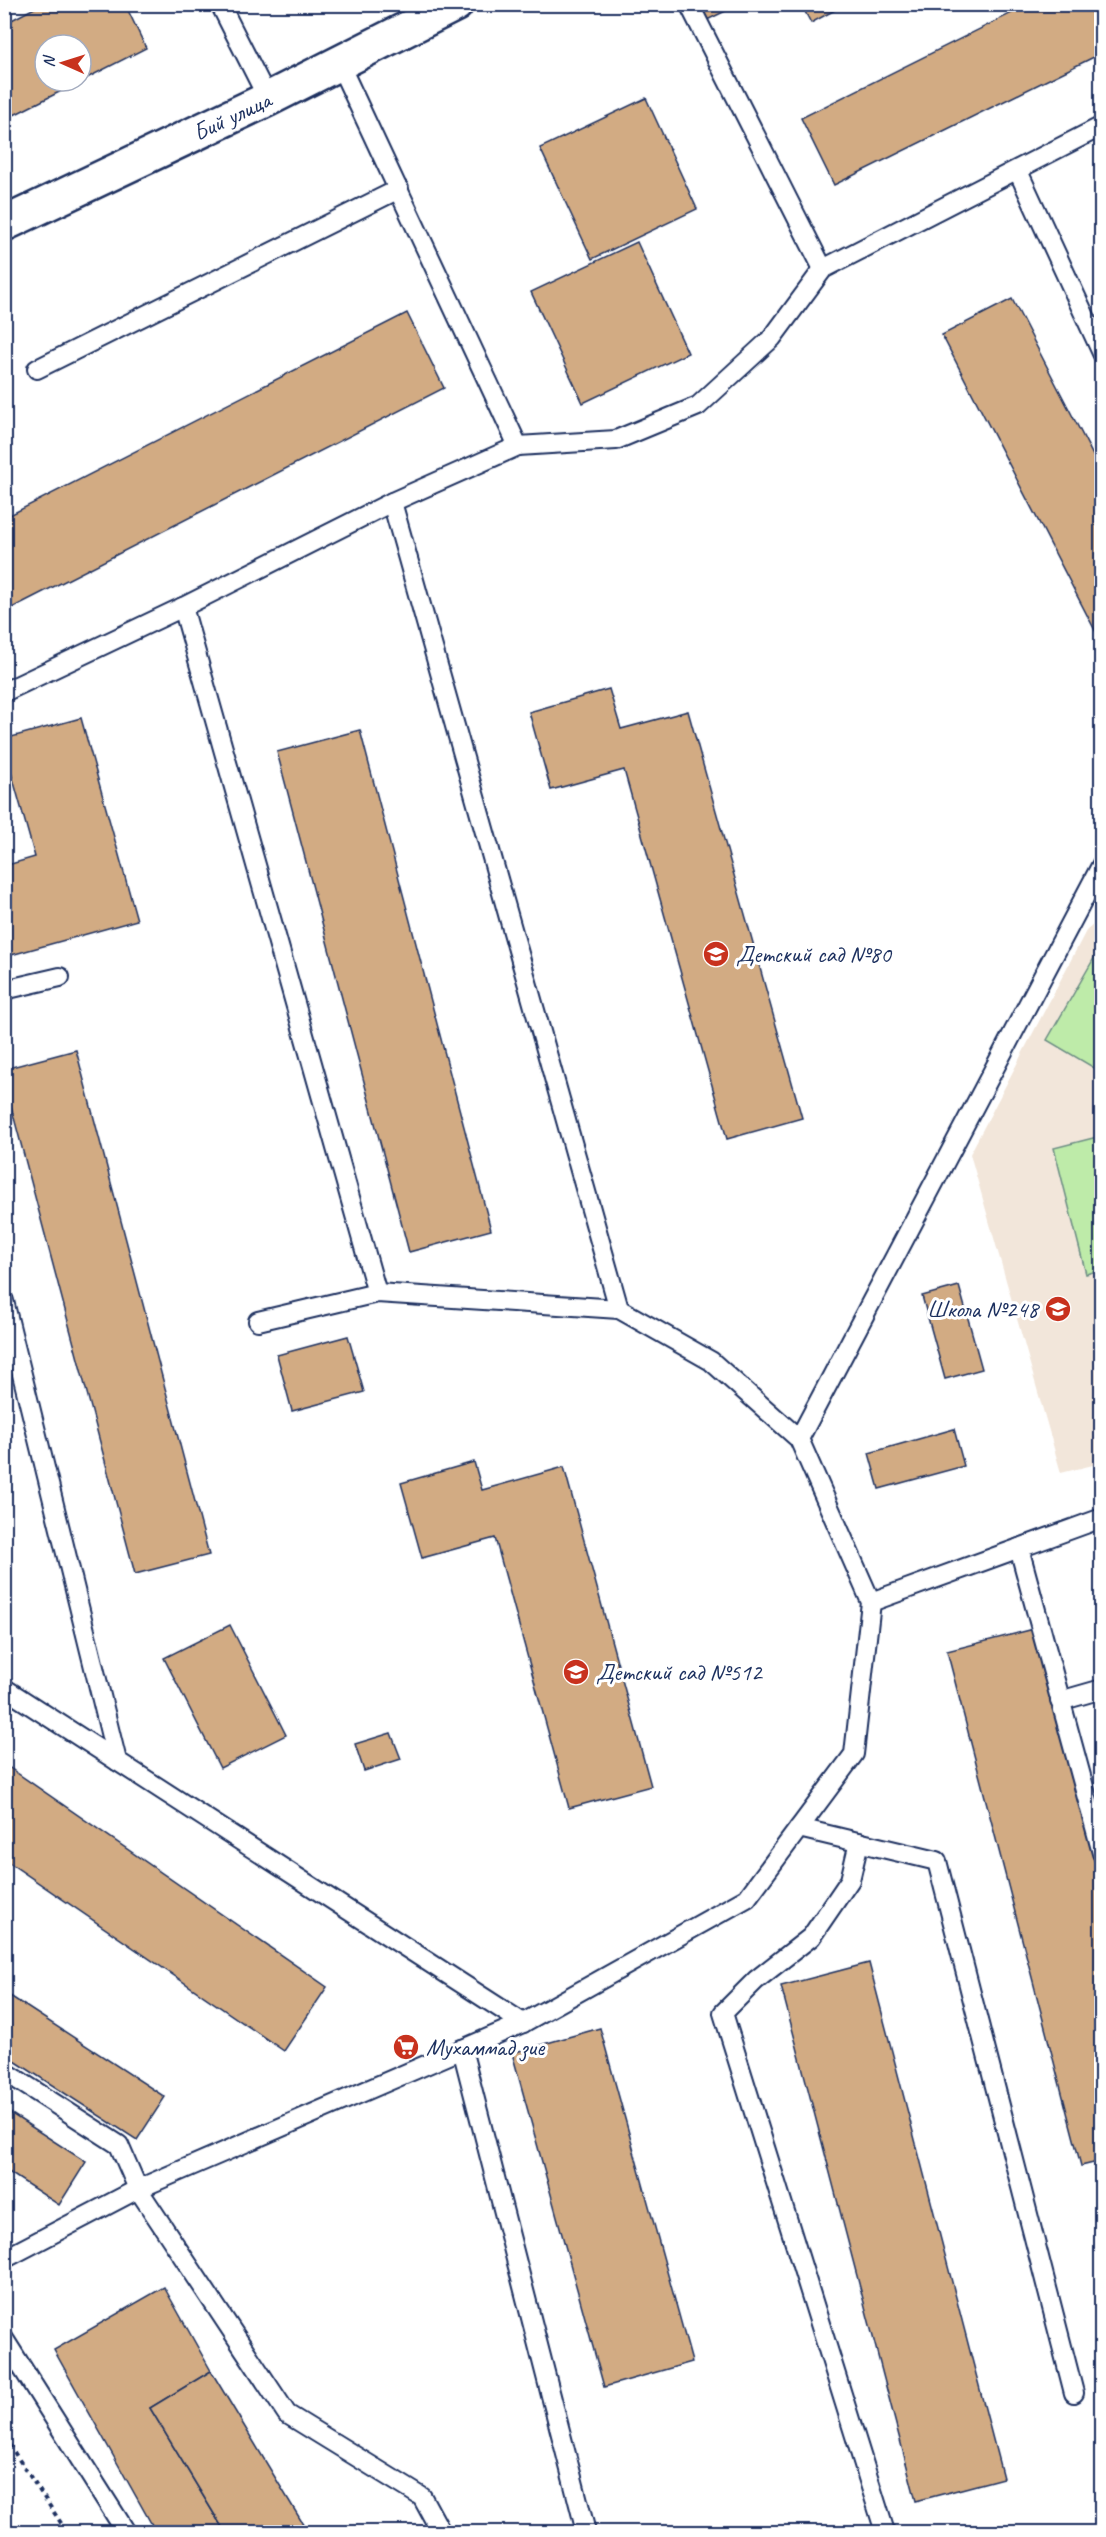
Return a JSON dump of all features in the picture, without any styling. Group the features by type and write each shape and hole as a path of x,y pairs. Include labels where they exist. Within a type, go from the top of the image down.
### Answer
{"street":[{"name":"Бий улица","path":"4,224 268,99 456,4"}],"lane":[{"path":"220,4 268,99"},
{"path":"689,4 823,269"},
{"path":"339,63 518,446"},
{"path":"4,692 183,607 392,501 518,446 616,440 698,406 772,338 823,269 1018,171 1101,126"},
{"path":"1018,171 1101,353"},
{"path":"37,369 399,189"},
{"path":"392,501 619,1309"},
{"path":"183,607 377,1293"},
{"path":"800,1439 1101,864"},
{"path":"4,990 60,977"},
{"path":"4,2259 138,2189 523,2023 747,1898 854,1754 871,1602 800,1439 711,1361 619,1309 377,1293 258,1321"},
{"path":"4,1301 117,1761"},
{"path":"871,1602 1101,1518"},
{"path":"1018,1548 1101,1853"},
{"path":"4,1688 523,2023"},
{"path":"1060,1701 1101,1689"},
{"path":"799,1828 937,1862 1074,2393"},
{"path":"859,1842 850,1880 811,1937 756,1980 723,2013 885,2532"},
{"path":"462,2049 586,2532"},
{"path":"4,2071 119,2145 138,2189 287,2414 422,2497 441,2532"},
{"path":"4,2339 126,2532"}],"path":[{"path":"4,2437 67,2532"}],"shaded area":[{"name":"Школа №248","path":"1101,918 1101,1463 1061,1473 970,1154 1086,931"}],"green space":[{"path":"1101,946 1101,1072 1047,1040"},
{"path":"1101,1136 1101,1270 1086,1274 1054,1148"}],"building":[{"path":"42,4 125,4 146,48 93,75 93,33 33,33 33,93 57,93 4,120 4,24"},
{"path":"698,4 740,4 705,21"},
{"path":"801,4 846,4 811,23"},
{"path":"1030,4 1102,4 1102,53 834,185 801,118"},
{"path":"646,98 697,209 592,259 540,148"},
{"path":"637,242 688,353 583,403 531,292"},
{"path":"1012,299 1102,473 1102,639 1100,640 942,335"},
{"path":"407,313 444,388 4,612 4,518"},
{"name":"Детский сад №80","path":"609,689 621,729 688,711 802,1118 727,1139 624,770 551,790 529,712"},
{"path":"81,718 137,920 4,957 4,866 35,857 4,747 4,739"},
{"path":"360,730 491,1230 409,1252 277,752"},
{"path":"76,1050 209,1555 135,1574 4,1080 4,1069"},
{"path":"959,1286 982,1369 945,1379 922,1296"},
{"path":"348,1336 364,1392 292,1411 277,1355"},
{"path":"954,1429 964,1466 879,1489 869,1453"},
{"name":"Детский сад №512","path":"474,1462 482,1490 564,1467 651,1786 569,1808 495,1538 422,1558 401,1483"},
{"path":"1102,1557 1102,1584 1095,1559"},
{"path":"230,1625 286,1735 220,1768 164,1658"},
{"path":"1034,1629 1102,1890 1102,2161 1081,2166 947,1651"},
{"path":"391,1733 401,1759 364,1771 355,1744"},
{"path":"4,1764 327,1987 284,2051 4,1859"},
{"path":"869,1963 1003,2478 916,2501 781,1986"},
{"path":"4,1992 165,2097 137,2140 4,2054"},
{"path":"600,2028 692,2362 604,2387 512,2053"},
{"path":"4,2109 86,2162 59,2205 4,2169"},
{"path":"164,2287 211,2371 150,2408 225,2532 156,2532 54,2350"},
{"path":"211,2371 308,2532 225,2532 150,2408"}],"place":[{"name":"Детский сад №80","path":"716,954"},
{"name":"Школа №248","path":"1058,1309"},
{"name":"Детский сад №512","path":"576,1672"},
{"name":"Мухаммад зие","path":"406,2047"}]}
